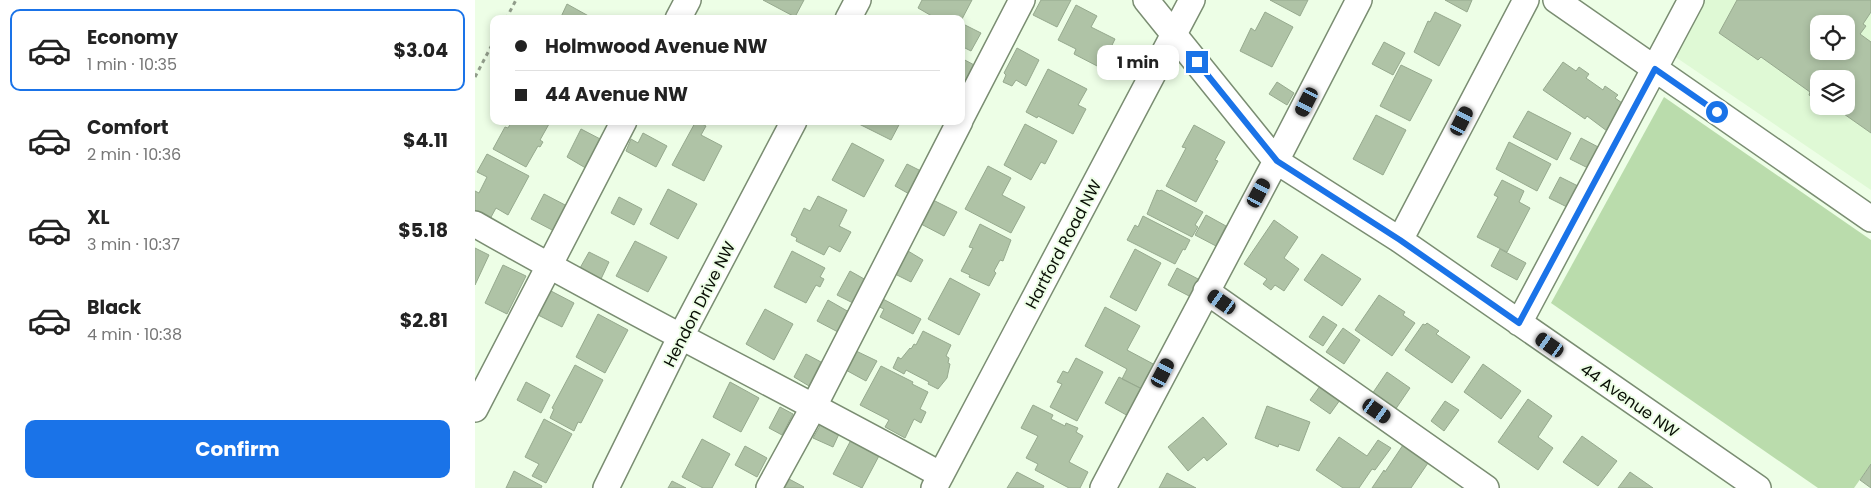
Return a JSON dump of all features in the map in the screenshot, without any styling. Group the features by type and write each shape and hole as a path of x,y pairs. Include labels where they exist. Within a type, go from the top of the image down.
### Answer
{"street":[{"path":"680,15 688,0"},
{"path":"850,15 858,0"},
{"path":"965,110 1022,0"},
{"name":"44 Avenue NW","path":"1146,0 1277,161 1400,240 1757,488"},
{"name":"Hartford Road NW","path":"937,481 1193,0"},
{"path":"1103,488 1277,161 1359,0"},
{"path":"1400,240 1526,0"},
{"path":"1556,0 1871,219"},
{"path":"1519,323 1691,0"},
{"path":"475,409 622,125"},
{"name":"Hendon Drive NW","path":"606,488 681,336 792,125"},
{"path":"769,488 814,406 957,125"},
{"path":"475,224 548,266 814,406 937,481"},
{"path":"1207,290 1486,488"}],"path":[{"path":"508,15 516,0"},
{"path":"475,77 490,49"}],"shaded area":[{"path":"1703,0 1871,0 1871,190 1674,56"},
{"path":"1664,97 1871,240 1871,464 1854,488 1818,488 1551,303"}],"building":[{"path":"763,0 804,0 796,15 791,15"},
{"path":"922,0 972,0 964,15 930,15 918,8"},
{"path":"1041,0 1071,0 1057,27 1033,15"},
{"path":"1270,0 1308,0 1300,16"},
{"path":"1445,0 1472,0 1467,12"},
{"path":"1737,0 1871,0 1871,12 1863,24 1866,26 1860,34 1871,42 1871,133 1845,115 1855,115 1855,70 1810,70 1810,92 1761,57 1758,60 1719,33"},
{"path":"567,4 587,15 562,15"},
{"path":"1076,5 1097,16 1091,27 1115,39 1101,68 1074,54 1076,49 1058,40"},
{"path":"1265,12 1293,27 1272,67 1240,51 1251,28 1255,31"},
{"path":"1435,12 1461,25 1439,66 1414,52 1428,21 1430,22"},
{"path":"965,25 981,33 971,51 965,48"},
{"path":"1384,42 1405,53 1393,75 1372,64"},
{"path":"1017,48 1039,60 1026,86 1016,80 1012,86 1003,82 1006,75 1004,73"},
{"path":"965,60 978,67 965,89"},
{"path":"1563,62 1576,71 1579,67 1589,74 1586,78 1603,90 1605,86 1618,95 1615,98 1625,105 1607,131 1587,116 1585,119 1543,90"},
{"path":"1401,65 1432,80 1410,121 1380,106"},
{"path":"1048,69 1087,89 1078,105 1086,109 1073,134 1026,112"},
{"path":"1277,82 1294,93 1287,105 1269,94"},
{"path":"1528,111 1571,133 1557,160 1513,137"},
{"path":"1376,115 1406,130 1383,175 1353,159"},
{"path":"1025,124 1057,141 1045,164 1041,162 1031,180 1004,165"},
{"path":"510,125 548,125 540,140 543,142 540,147 538,146 526,167 493,149 505,127 508,128"},
{"path":"694,125 706,126 701,135 722,146 704,181 672,165"},
{"path":"861,125 899,125 891,140"},
{"path":"1194,125 1225,142 1215,160 1218,161 1196,202 1166,186 1186,148 1182,147"},
{"path":"581,129 604,141 589,170 567,157"},
{"path":"643,133 667,146 656,167 626,151 631,139 638,143"},
{"path":"1581,138 1602,149 1592,170 1570,159"},
{"path":"1509,142 1551,164 1537,191 1496,169"},
{"path":"852,143 884,160 864,197 832,180"},
{"path":"487,154 529,176 508,215 496,208 490,219 475,211 475,191 479,193 487,177 477,172"},
{"path":"907,164 923,172 911,195 895,186"},
{"path":"988,166 1011,178 1002,195 1025,207 1011,233 965,209"},
{"path":"1560,177 1582,188 1571,209 1549,198"},
{"path":"1502,180 1524,191 1519,202 1530,208 1507,252 1477,237 1498,197 1494,195"},
{"path":"668,189 697,204 678,239 650,224"},
{"path":"1157,190 1161,190 1203,212 1195,225 1198,227 1192,237 1147,214"},
{"path":"544,194 567,206 554,231 531,219"},
{"path":"818,196 847,210 839,226 851,232 840,252 829,246 824,255 796,241 797,238 791,235 804,208 810,211"},
{"path":"619,197 642,209 634,225 611,213"},
{"path":"933,200 957,212 944,236 921,224"},
{"path":"1206,215 1226,226 1216,246 1195,235"},
{"path":"1143,216 1190,240 1175,264 1127,240 1135,225 1138,227"},
{"path":"1274,220 1298,237 1284,258 1299,269 1284,291 1275,285 1271,290 1263,284 1267,279 1244,264"},
{"path":"980,224 1011,240 1003,261 1000,260 994,271 996,273 989,286 969,277 970,275 961,271 973,248 969,247"},
{"path":"635,241 667,257 648,292 616,276"},
{"path":"475,248 489,255 475,285"},
{"path":"1135,249 1161,263 1136,311 1110,297"},
{"path":"1500,249 1526,263 1517,280 1491,266"},
{"path":"792,251 825,268 820,277 824,279 820,287 816,285 806,303 774,287"},
{"path":"908,251 923,260 911,282 895,274"},
{"path":"589,252 609,262 601,279 580,268"},
{"path":"1322,254 1361,279 1342,306 1304,280"},
{"path":"503,265 526,276 507,314 485,303"},
{"path":"1177,268 1200,280 1191,297 1168,285"},
{"path":"850,271 866,280 853,303 837,295"},
{"path":"950,278 980,294 959,335 928,319"},
{"path":"551,291 574,303 562,327 538,315"},
{"path":"1379,295 1405,312 1403,315 1415,323 1392,356 1355,330"},
{"path":"881,298 921,319 913,334 880,317 884,309 877,306"},
{"path":"828,300 849,312 838,332 817,321"},
{"path":"1105,307 1140,326 1127,350 1157,366 1144,390 1122,379 1127,369 1085,346"},
{"path":"765,309 793,324 774,360 746,344"},
{"path":"598,314 628,330 605,373 576,357"},
{"path":"1323,316 1337,325 1323,346 1309,337"},
{"path":"1427,323 1439,331 1436,334 1470,357 1452,383 1405,350 1423,324"},
{"path":"1343,328 1360,340 1344,364 1326,352"},
{"path":"923,331 951,345 946,356 949,358 948,363 950,364 947,378 938,389 906,370 904,374 893,368 898,357 901,359 914,344 916,345"},
{"path":"854,350 877,361 866,381 844,369"},
{"path":"806,354 821,362 809,386 794,377"},
{"path":"1076,358 1103,372 1077,421 1050,407 1062,384 1057,382 1063,371 1068,373"},
{"path":"1483,364 1521,391 1501,419 1464,392"},
{"path":"575,365 603,380 581,423 578,422 574,431 550,418 554,409 552,408"},
{"path":"881,366 928,392 920,409 926,412 921,423 914,419 905,438 885,427 889,420 860,405"},
{"path":"1387,372 1410,388 1395,410 1372,394"},
{"path":"1119,377 1144,390 1130,417 1105,403"},
{"path":"526,382 550,395 541,413 517,400"},
{"path":"730,382 759,398 741,432 713,417"},
{"path":"1320,386 1340,400 1330,414 1310,400"},
{"path":"1528,399 1552,416 1538,437 1553,448 1538,470 1498,442"},
{"path":"1445,401 1459,410 1444,431 1431,421"},
{"path":"1033,405 1053,415 1051,419 1065,426 1066,423 1078,428 1076,432 1083,436 1069,462 1088,472 1080,488 1069,488 1035,470 1038,464 1026,458 1038,436 1021,428"},
{"path":"1267,406 1310,422 1299,451 1279,444 1278,447 1255,438"},
{"path":"780,407 793,414 782,435 769,428"},
{"path":"1203,417 1227,444 1207,461 1204,457 1188,471 1168,447"},
{"path":"544,419 572,434 546,483 532,476 539,464 525,457"},
{"path":"821,424 839,434 833,447 813,438"},
{"path":"1582,436 1617,461 1598,486 1563,462"},
{"path":"1339,437 1367,456 1378,440 1391,448 1375,470 1372,469 1359,488 1343,488 1316,470"},
{"path":"702,439 730,454 712,488 703,488 682,477"},
{"path":"851,440 880,454 862,488 833,474"},
{"path":"1403,445 1428,463 1411,488 1372,488 1384,470 1385,472"},
{"path":"745,446 767,458 757,477 735,465"},
{"path":"1871,464 1871,488 1860,480"},
{"path":"514,471 542,486 541,488 506,488"},
{"path":"1017,472 1044,486 1043,488 1007,488"},
{"path":"1630,472 1653,488 1618,488"},
{"path":"1167,473 1196,488 1159,488"},
{"path":"789,479 804,487 784,488"},
{"path":"672,481 686,488 668,488"}],"route":[{"path":"1197,62 1277,161 1400,240 1519,323 1655,69 1717,112"}]}
